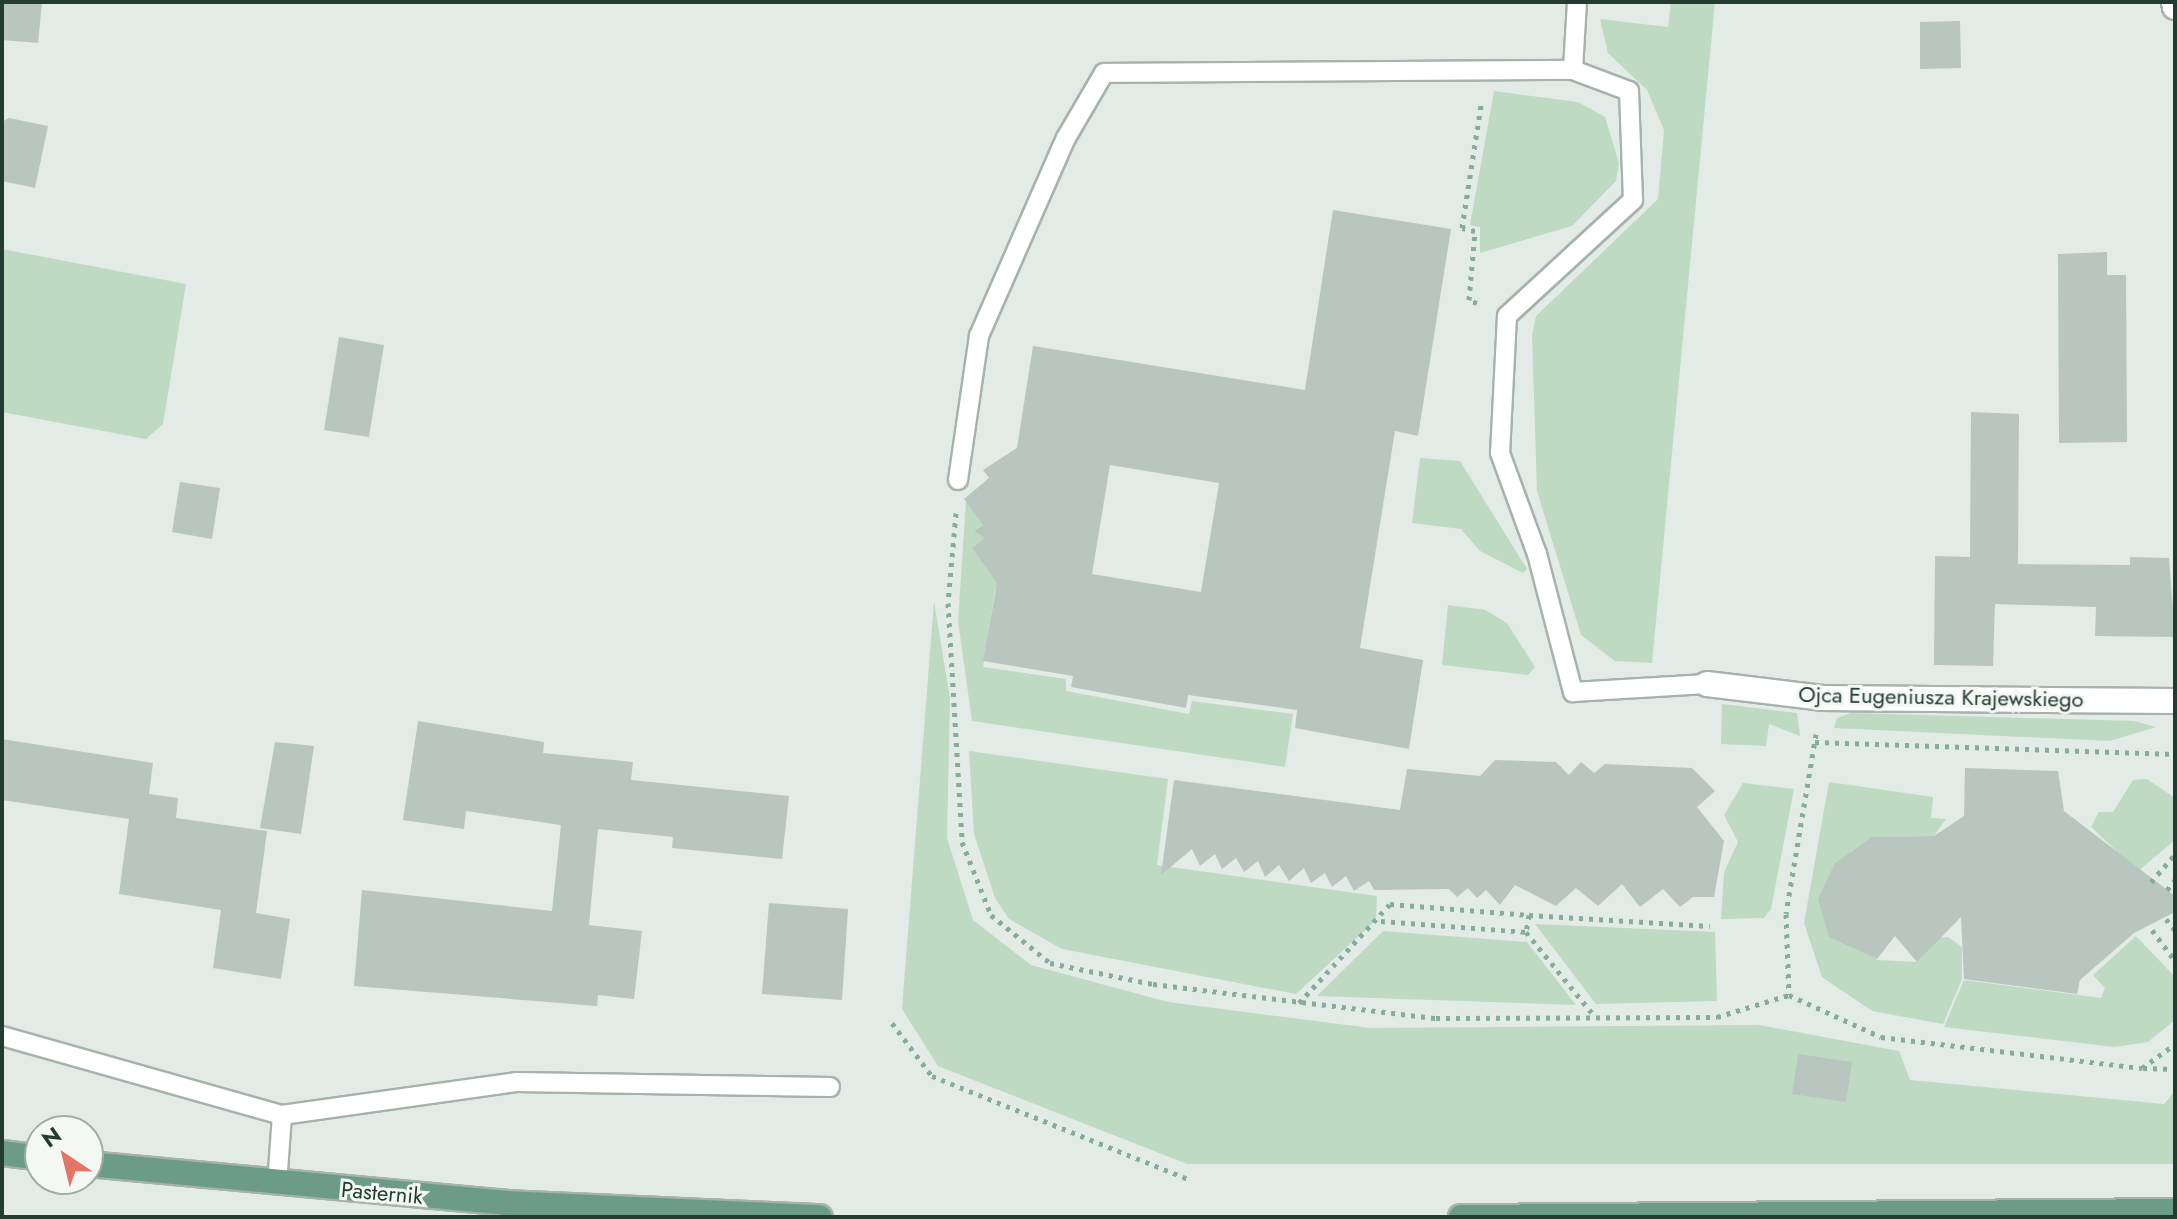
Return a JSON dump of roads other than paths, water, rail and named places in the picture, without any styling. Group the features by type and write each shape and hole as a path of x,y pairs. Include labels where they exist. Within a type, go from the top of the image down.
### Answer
{"main road":[{"path":"2,1153 24,1156"},
{"name":"Pasternik","path":"104,1166 506,1203 820,1217"},
{"path":"1461,1217 2175,1211"}],"street":[{"name":"Ojca Eugeniusza Krajewskiego","path":"1707,684 1822,698 2175,701"}],"lane":[{"path":"1573,70 1577,2"},
{"path":"958,480 979,336 1066,138 1104,73 1573,70 1629,91 1633,200 1507,316 1500,453 1537,554 1573,692 1707,684"},
{"path":"2,1036 282,1115 516,1082 830,1087"},
{"path":"277,1184 282,1115"}]}
